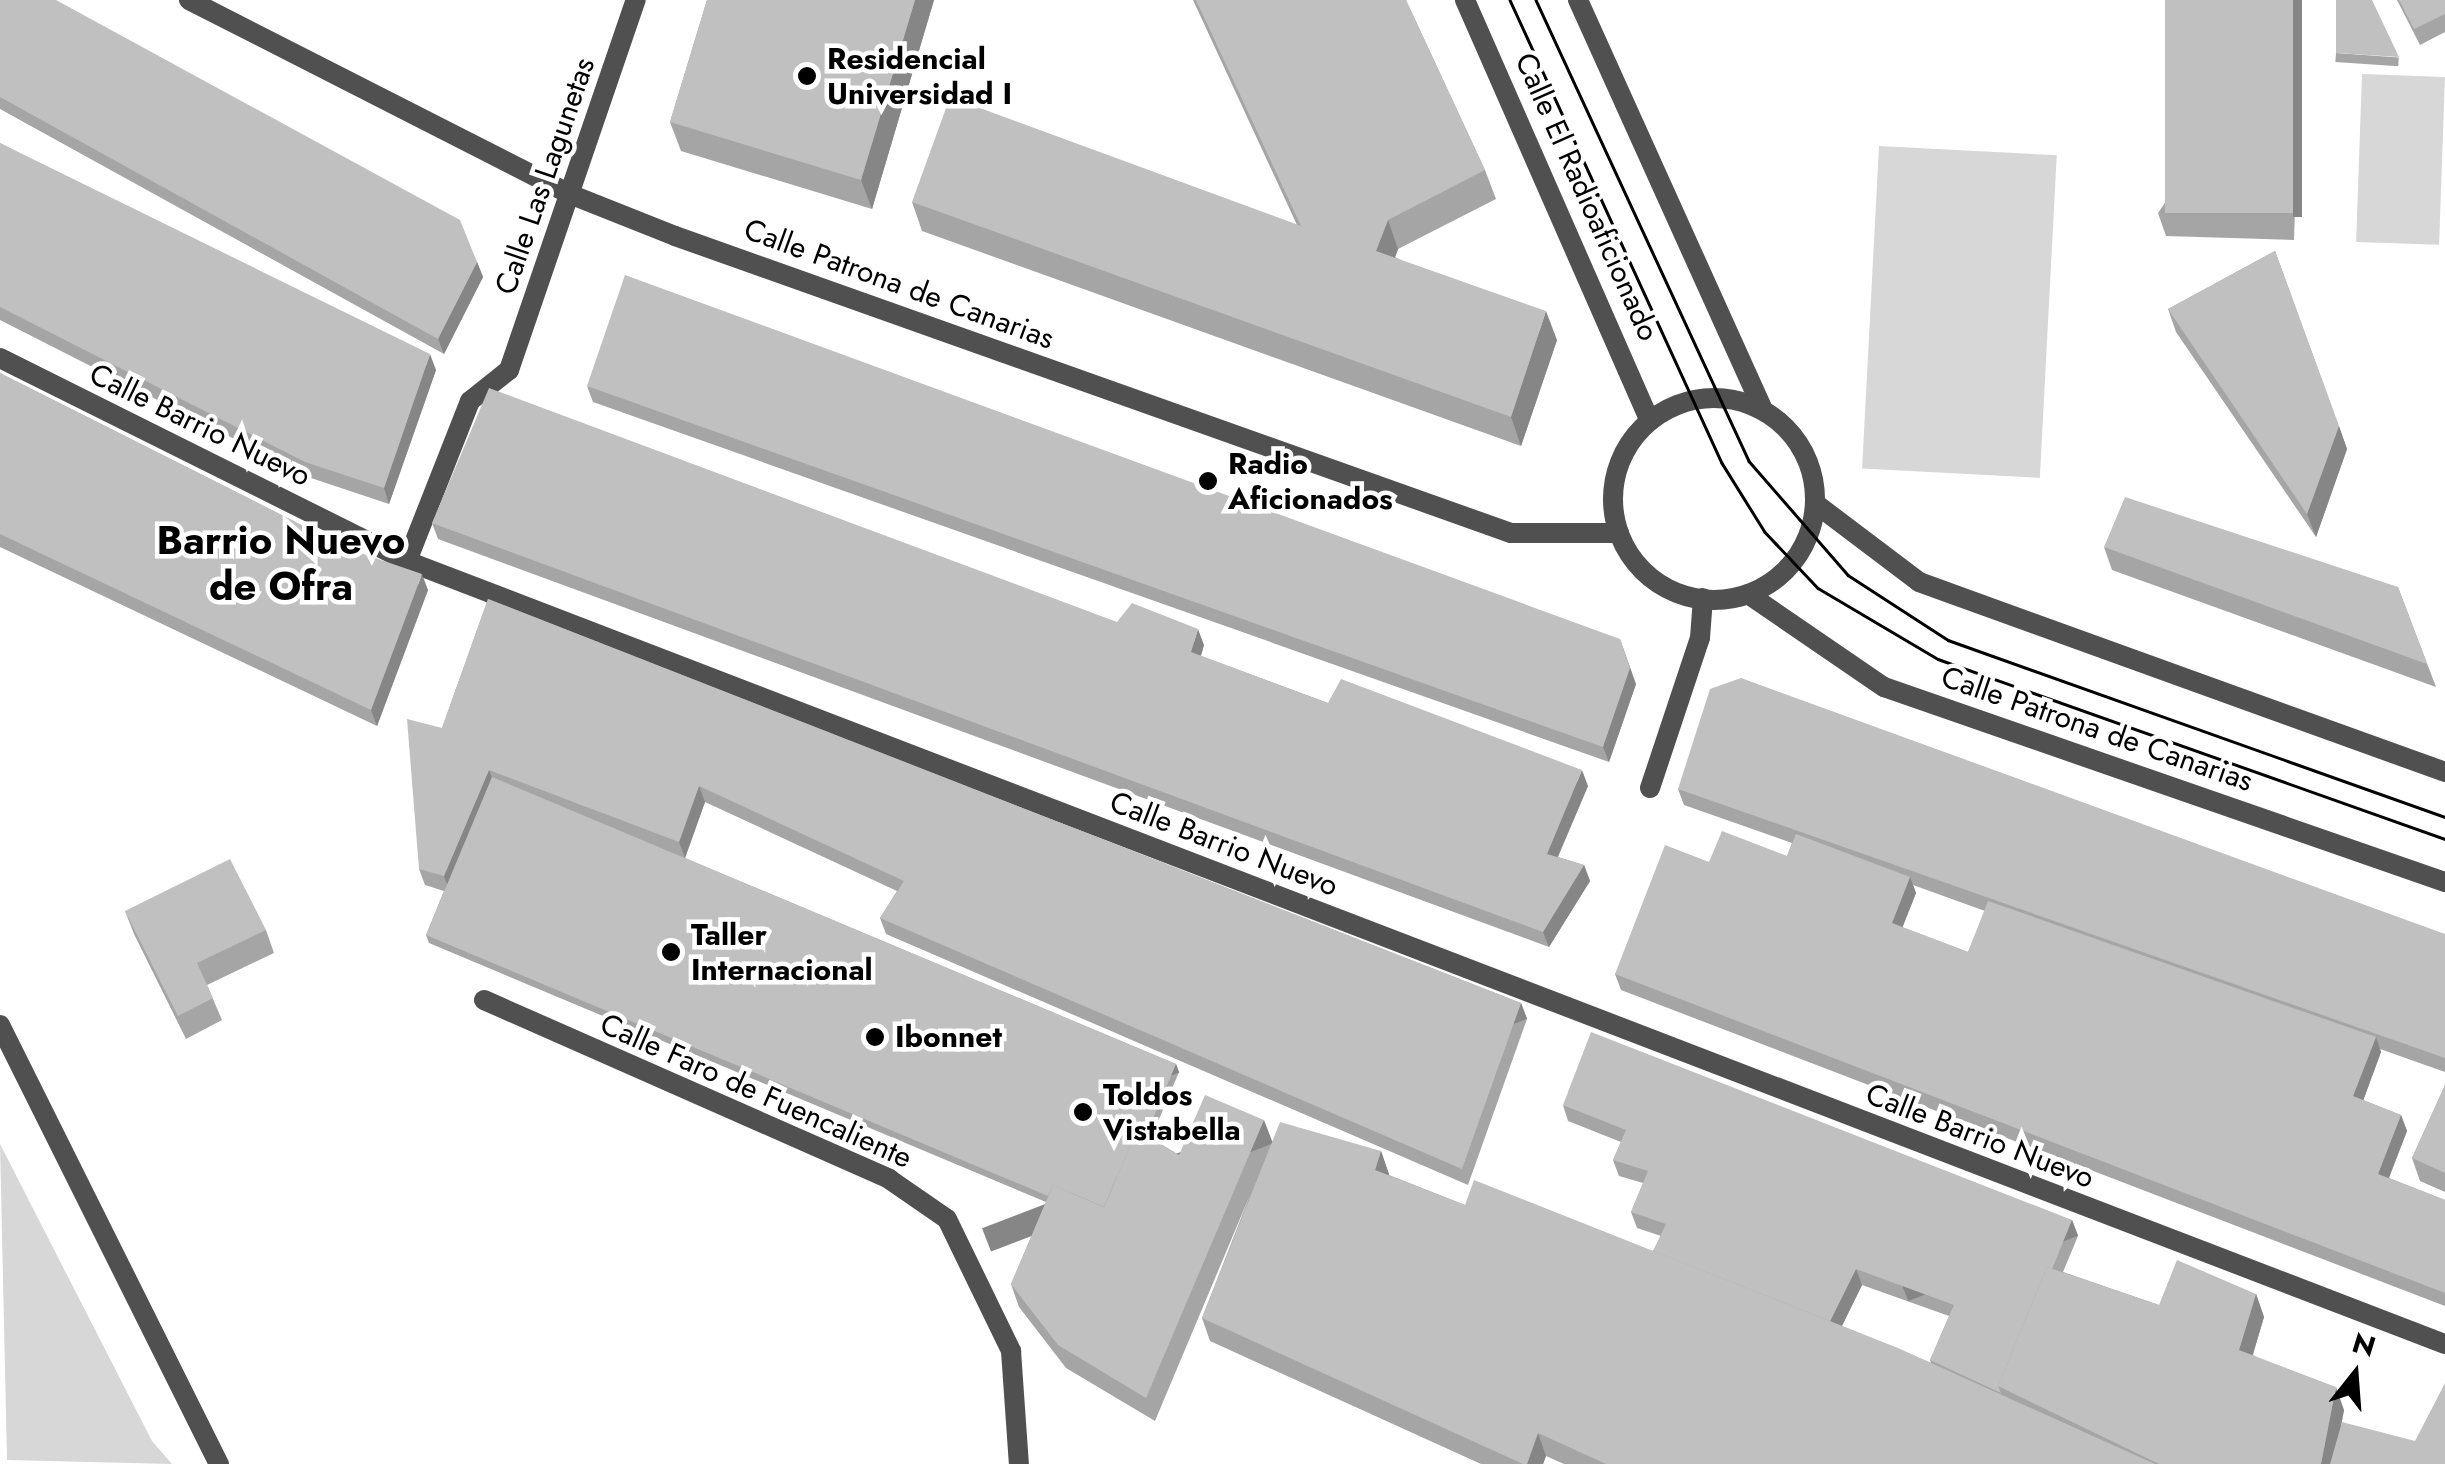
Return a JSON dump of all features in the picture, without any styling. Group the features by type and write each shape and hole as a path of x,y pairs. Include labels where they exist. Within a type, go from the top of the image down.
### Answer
{"street":[{"name":"Calle Patrona de Canarias","path":"189,0 572,196 1511,533 1618,532"},
{"name":"Calle Las Lagunetas","path":"407,561 470,401 509,370 572,196 636,0"},
{"name":"Calle El Radioaficionado","path":"1465,0 1650,421"},
{"path":"1578,0 1763,410 1811,466 1816,504 1792,564 1748,594 1704,598 1657,582 1618,532 1620,460 1650,421 1708,398 1763,410"},
{"name":"Calle Barrio Nuevo","path":"0,358 407,561 2445,1344"},
{"path":"1816,504 1920,582 2445,772"},
{"name":"Calle Patrona de Canarias","path":"1748,594 1884,687 2445,882"},
{"path":"1650,788 1700,638 1704,598"},
{"name":"Calle Faro de Fuencaliente","path":"484,1000 889,1179 947,1219 1019,1381 1020,1464"},
{"path":"0,1026 219,1464"}],"shaded area":[{"path":"2362,74 2445,77 2439,245 2356,242"},
{"path":"1879,146 2057,155 2040,478 1862,469"},
{"path":"0,1144 152,1441 172,1464 7,1460"}],"building":[{"path":"0,0 56,0 460,220 477,262 438,339 0,97"},
{"name":"Residencial Universidad I","path":"707,0 915,0 861,180 670,122"},
{"path":"1196,0 1406,0 1485,170 1388,220 1376,251 1546,311 1511,417 912,202 950,97 1301,226"},
{"path":"2165,0 2293,0 2293,213 2165,213"},
{"path":"2336,0 2372,0 2399,57 2336,53"},
{"path":"2399,0 2445,0 2445,14 2414,29"},
{"path":"0,143 430,354 384,488 305,462 0,307"},
{"path":"2275,251 2339,426 2307,514 2168,309"},
{"path":"625,275 1620,639 1630,668 1603,747 587,386"},
{"path":"0,373 349,549 422,574 371,710 0,534"},
{"path":"489,388 1117,622 1132,603 1198,629 1191,652 1328,703 1341,679 1582,770 1547,854 1584,865 1543,932 432,523"},
{"path":"2125,497 2398,587 2427,664 2104,547"},
{"path":"488,599 1521,1003 1462,1169 880,918 904,881 699,786 679,842 489,770 444,876 419,869 407,719 442,728"},
{"path":"1741,678 2445,934 2445,1058 1678,789 1710,689"},
{"path":"492,777 1176,1064 1146,1135 1137,1130 1104,1207 1053,1185 1048,1196 426,935"},
{"path":"1722,831 1787,856 1796,834 1910,877 1892,923 1968,952 1988,901 2376,1037 2353,1096 2401,1115 2378,1174 2445,1200 2445,1293 1615,974 1665,845 1709,862"},
{"path":"230,859 266,930 197,963 213,998 178,1016 125,911"},
{"path":"1591,1032 2072,1220 2052,1269 2047,1267 1998,1386 2001,1393 1930,1360 1954,1305 1856,1269 1830,1321 1653,1251 1666,1224 1631,1212 1648,1171 1613,1160 1626,1130 1563,1105"},
{"path":"2445,1085 2445,1173 2412,1158"},
{"path":"1205,1095 1264,1120 1146,1398 1058,1345 1011,1284 1053,1185 1104,1207 1137,1130 1179,1155"},
{"path":"1280,1122 1381,1151 1375,1170 1465,1205 1474,1180 1898,1348 2155,1464 1606,1464 1538,1433 1527,1464 1523,1464 1202,1318"},
{"path":"2177,1260 2256,1294 2239,1350 2336,1387 2321,1464 2159,1464 1998,1386 2047,1267 2159,1305"},
{"path":"2445,1383 2445,1464 2330,1464 2342,1422 2415,1441"}],"tram line":[{"path":"1510,0 1722,463 1765,532 1818,588 1938,659 2445,839"},
{"path":"1536,0 1749,461 1848,575 1948,640 2445,817"}],"place":[{"name":"Residencial Universidad I","path":"807,76"},
{"name":"Radio Aficionados","path":"1208,481"},
{"name":"Taller Internacional","path":"671,952"},
{"name":"Ibonnet","path":"875,1037"},
{"name":"Toldos Vistabella","path":"1083,1112"}],"district":[{"name":"Barrio Nuevo de Ofra","path":"281,563"}]}
